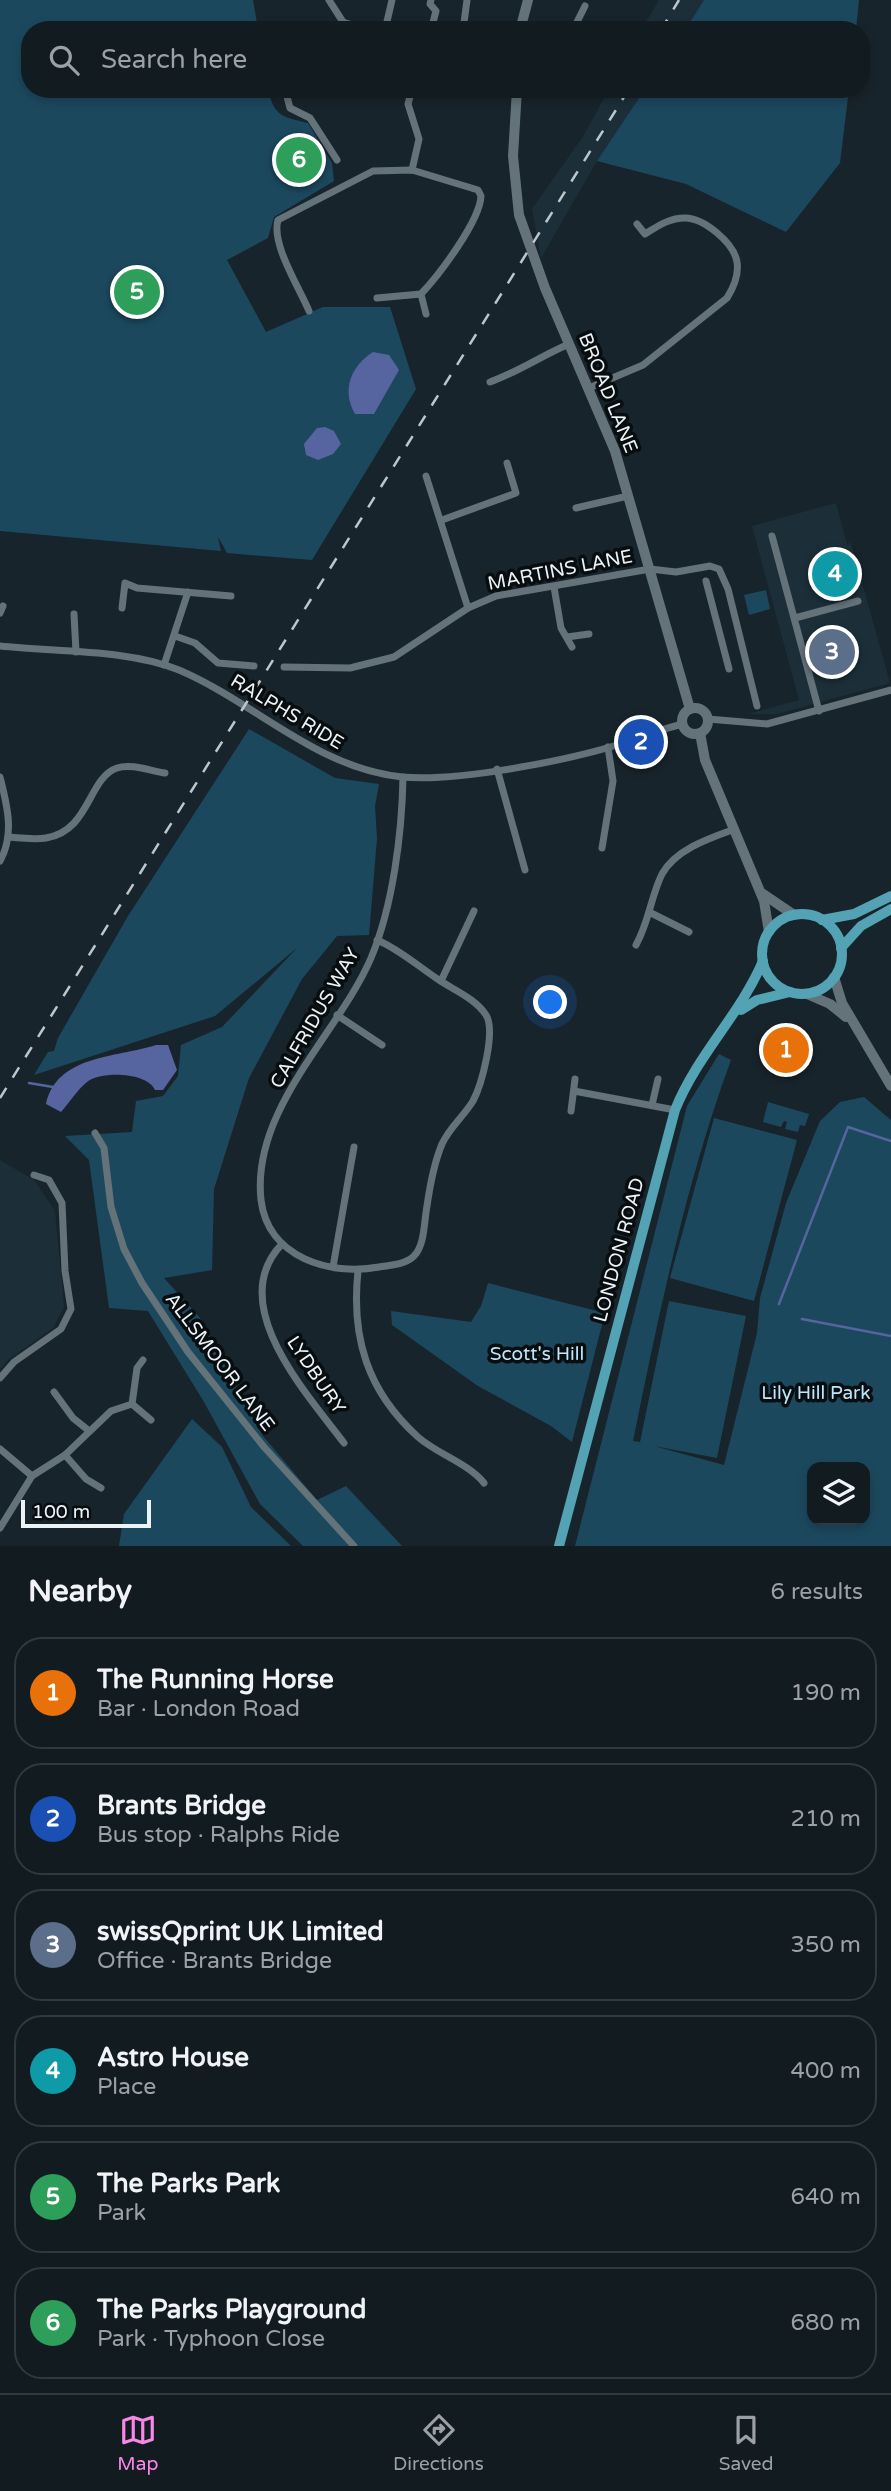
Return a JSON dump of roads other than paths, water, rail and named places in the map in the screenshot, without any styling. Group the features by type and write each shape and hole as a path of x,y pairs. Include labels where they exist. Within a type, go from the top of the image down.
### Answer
{"main road":[{"path":"822,920 854,914 891,896"},
{"path":"841,948 834,931 822,920 807,914 794,915 783,919 769,932 763,961 771,980 790,992 807,994 821,989 834,977 841,948 861,926 891,909"},
{"name":"LONDON ROAD","path":"559,1546 675,1110 702,1057 748,995 763,961"},
{"name":"LONDON ROAD","path":"732,1016 757,1000 790,992"}],"street":[{"path":"329,0 342,21"},
{"path":"387,21 392,0"},
{"path":"464,21 467,0"},
{"path":"522,21 528,0"},
{"path":"430,2 436,11 433,21"},
{"path":"578,21 585,6"},
{"path":"287,98 294,113 310,118 337,160"},
{"path":"410,98 408,104 419,139 412,170"},
{"name":"BROAD LANE","path":"516,98 513,156 519,215 615,452 684,697 690,709"},
{"path":"309,311 278,243 275,230 278,220 373,171 412,170 471,185 481,196 477,212 434,281 421,294 377,298"},
{"path":"589,388 643,365 727,298 734,287 737,259 729,246 708,226 688,218 666,221 645,234 637,224"},
{"path":"421,294 426,314"},
{"path":"490,382 518,372 532,360 569,344"},
{"path":"442,520 516,493 507,463"},
{"path":"426,476 468,608"},
{"path":"576,508 628,496"},
{"path":"772,536 819,710"},
{"name":"MARTINS LANE","path":"284,667 350,668 394,657 468,608 496,596 650,569 676,572 710,566 719,569 734,616"},
{"path":"706,581 729,668"},
{"path":"122,608 125,583 137,588 231,596"},
{"path":"554,587 561,628 572,647"},
{"path":"164,665 188,592"},
{"path":"795,618 858,601"},
{"path":"74,614 76,652"},
{"path":"716,621 734,616 757,706"},
{"path":"567,637 589,634"},
{"path":"175,636 195,643 218,663 254,666"},
{"name":"RALPHS RIDE","path":"0,646 76,652 164,665 206,682 333,760 373,772 403,777 436,777 498,769 608,747 682,724"},
{"path":"739,672 748,670"},
{"path":"708,719 767,724 891,690"},
{"path":"690,709 701,709 708,719 706,727 700,733 691,733 682,724 683,717 690,709"},
{"path":"700,733 705,760 758,889 769,932"},
{"path":"602,848 613,781 608,747"},
{"path":"8,837 46,838 62,832 84,814 99,785 108,773 118,767 165,773"},
{"path":"498,769 525,870"},
{"path":"0,777 8,810 8,837 0,861"},
{"name":"CALFRIDUS WAY","path":"377,940 476,1004 489,1020 489,1042 474,1100 443,1143 431,1181 420,1247 413,1257 401,1264 358,1271 296,1256 282,1244 267,1221 261,1202 261,1177 268,1147 300,1070 370,960 399,842 403,777"},
{"path":"636,945 651,913 663,873 682,852 735,829"},
{"path":"758,889 772,903 794,915"},
{"path":"441,981 474,911"},
{"path":"651,913 689,932"},
{"path":"834,977 842,1003 891,1086"},
{"path":"807,994 838,1009 856,1028"},
{"path":"337,1015 382,1045"},
{"path":"570,1111 575,1079"},
{"path":"652,1105 658,1079"},
{"path":"574,1091 675,1110"},
{"name":"ALLSMOOR LANE","path":"95,1133 104,1148 111,1207 117,1228 124,1249 142,1283 188,1352 264,1447 354,1546"},
{"path":"333,1267 355,1147"},
{"path":"0,1378 14,1362 61,1329 71,1309 65,1271 62,1203 49,1180 34,1175"},
{"name":"LYDBURY","path":"282,1244 271,1255 261,1285 266,1320 282,1357 344,1443"},
{"path":"358,1271 354,1307 356,1327 363,1355 382,1395 417,1436 484,1483"},
{"path":"132,1404 137,1368 143,1360"},
{"path":"54,1392 73,1418 88,1430"},
{"path":"132,1404 151,1420"},
{"path":"0,1528 32,1476 65,1455 111,1410 132,1404"},
{"path":"0,1449 32,1476"},
{"path":"65,1455 86,1479 101,1488"}],"water":[{"path":"373,352 389,355 399,370 374,414 355,414 349,396 351,379 359,364"},
{"path":"325,427 334,431 341,444 333,454 318,460 306,455 304,444 317,428"},
{"path":"168,1045 177,1070 163,1090 155,1090 150,1084 134,1077 102,1076 87,1082 61,1112 46,1104 52,1088 62,1076 75,1067 106,1056"}],"waterway":[{"path":"29,1083 53,1087"},
{"path":"779,1304 848,1127 891,1141"},
{"path":"802,1319 891,1336"}],"railway":[{"path":"666,21 679,0"},
{"path":"0,1098 623,98"}],"place":[{"name":"The Parks Playground","path":"299,160"},
{"name":"The Parks Park","path":"137,292"},
{"name":"Astro House","path":"835,574"},
{"name":"swissQprint UK Limited","path":"832,652"},
{"name":"Brants Bridge","path":"641,742"},
{"name":"The Running Horse","path":"786,1050"}],"park label":[{"name":"Scott's Hill","path":"537,1354"},
{"name":"Lily Hill Park","path":"816,1393"}]}
